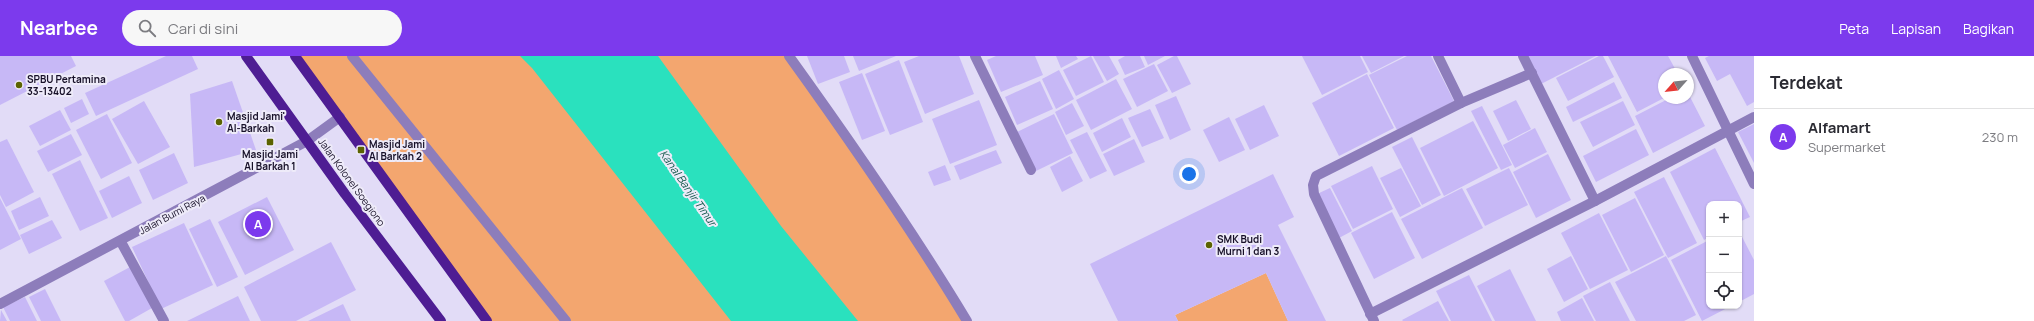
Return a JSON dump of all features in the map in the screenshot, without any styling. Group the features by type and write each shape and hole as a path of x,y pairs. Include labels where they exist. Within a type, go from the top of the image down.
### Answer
{"main road":[{"name":"Jalan Kolonel Soegiono","path":"246,56 344,194 442,321"},
{"path":"295,56 487,321"}],"street":[{"path":"352,56 566,321"},
{"path":"789,56 850,141 932,264 967,321"},
{"path":"975,56 1031,170"},
{"path":"1438,56 1461,103"},
{"path":"1523,56 1595,201"},
{"path":"1692,56 1754,184"},
{"path":"1532,73 1461,103 1316,176 1313,185 1314,194 1372,318 1754,117"},
{"name":"Jalan Bumi Raya","path":"0,304 121,242 307,141 340,117"},
{"path":"121,242 164,321"}],"shaded area":[{"path":"295,56 789,56 966,321 487,321"},
{"path":"1266,273 1288,321 1178,321 1175,315"}],"water":[{"name":"Kanal Banjir Timur","path":"520,56 658,56 781,226 858,321 731,321 532,68"}],"building":[{"name":"SPBU Pertamina 33-13402","path":"0,56 71,56 76,66 0,105"},
{"path":"166,56 192,56 198,69 96,116 85,93"},
{"path":"807,56 844,56 850,72 818,84"},
{"path":"853,56 896,56 859,71"},
{"path":"919,56 959,56 974,94 925,114 904,62"},
{"path":"996,56 1035,56 1043,75 1001,92 987,60"},
{"path":"1056,56 1076,56 1078,59 1061,68"},
{"path":"1091,56 1104,82 1076,96 1063,70"},
{"path":"1093,56 1109,56 1119,74 1107,81"},
{"path":"1125,56 1140,56 1145,67 1125,75 1118,60"},
{"path":"1144,56 1165,56 1148,65"},
{"path":"1174,56 1177,56 1191,84 1172,93 1157,65"},
{"path":"1302,56 1360,56 1368,72 1322,95"},
{"path":"1362,56 1404,56 1371,73"},
{"path":"1407,56 1431,56 1454,101 1397,130 1369,75"},
{"path":"1526,56 1596,56 1541,84"},
{"path":"1599,56 1603,56 1614,77 1568,101 1556,78"},
{"path":"1608,56 1668,56 1675,68 1658,68 1658,101 1637,112"},
{"path":"1709,56 1754,56 1754,102 1747,106 1730,74 1717,81 1705,58"},
{"path":"899,60 923,122 890,135 865,74"},
{"path":"1154,64 1168,91 1137,107 1123,79"},
{"path":"1059,70 1074,99 1056,109 1042,79"},
{"path":"862,73 885,131 862,140 839,82"},
{"path":"1367,74 1394,128 1339,156 1312,103"},
{"path":"1116,79 1132,109 1091,130 1076,100"},
{"name":"Masjid Jami' Al-Barkah","path":"232,81 256,150 194,167 190,94"},
{"path":"1040,81 1053,109 1017,125 1005,97"},
{"path":"1614,82 1622,98 1573,122 1566,107"},
{"path":"1176,96 1191,130 1170,140 1155,105"},
{"path":"82,99 89,114 71,123 64,108"},
{"path":"979,100 997,145 950,164 932,119"},
{"path":"1516,100 1531,129 1508,141 1493,111"},
{"path":"144,101 170,147 138,164 112,119"},
{"path":"1623,101 1635,125 1593,147 1580,122"},
{"path":"1072,103 1084,126 1066,135 1055,112"},
{"path":"1658,104 1694,104 1705,126 1653,153 1635,116"},
{"path":"1264,105 1279,136 1250,150 1235,119"},
{"path":"1482,106 1512,165 1501,170 1471,111"},
{"path":"1150,109 1164,138 1142,147 1128,118"},
{"path":"60,110 71,130 40,146 29,126"},
{"path":"107,114 132,163 101,179 76,130"},
{"path":"1054,114 1073,153 1036,171 1017,132"},
{"path":"1229,117 1245,150 1219,162 1203,130"},
{"path":"1122,118 1131,137 1102,152 1093,133"},
{"path":"1473,121 1498,168 1444,196 1420,148"},
{"path":"1754,124 1754,163 1738,132"},
{"path":"1535,128 1547,152 1515,168 1503,145"},
{"path":"1636,129 1649,155 1596,182 1583,156"},
{"path":"1087,132 1107,171 1090,179 1070,140"},
{"path":"71,134 82,155 48,172 37,151"},
{"path":"1412,137 1441,195 1422,205 1392,147"},
{"path":"7,139 34,192 6,207 0,195 0,142"},
{"path":"1134,139 1145,162 1114,176 1103,154"},
{"path":"1715,148 1742,201 1706,201 1706,239 1704,240 1670,172"},
{"path":"996,150 1002,163 960,180 954,166"},
{"path":"174,153 188,183 153,200 139,170"},
{"path":"1548,154 1571,200 1536,218 1513,172"},
{"path":"1070,156 1083,181 1062,192 1050,167"},
{"path":"80,160 108,218 80,231 52,174"},
{"path":"945,165 951,180 934,186 928,172"},
{"path":"1372,166 1393,209 1353,229 1331,186"},
{"path":"1401,168 1421,206 1400,217 1380,178"},
{"path":"1509,168 1528,205 1485,226 1466,189"},
{"name":"SMK Budi Murni 1 dan 3","path":"1273,174 1294,217 1278,225 1326,321 1288,321 1266,273 1175,315 1178,321 1118,321 1090,264"},
{"path":"129,176 142,203 112,218 99,191"},
{"path":"1664,177 1697,243 1668,258 1634,192"},
{"path":"1330,188 1352,231 1339,238 1317,194"},
{"path":"1462,188 1483,228 1422,259 1401,219"},
{"path":"40,197 49,216 19,230 11,211"},
{"path":"267,197 294,250 245,275 218,222"},
{"path":"0,198 21,239 0,250"},
{"path":"1635,198 1664,255 1631,272 1602,215"},
{"path":"1742,201 1750,217 1742,221"},
{"path":"1392,212 1415,258 1374,279 1351,233"},
{"path":"1599,213 1628,270 1590,289 1561,233"},
{"path":"210,219 238,277 217,287 189,229"},
{"path":"52,220 62,238 29,254 20,235"},
{"path":"184,223 213,285 161,309 132,247"},
{"path":"1742,237 1754,260 1754,294 1742,300"},
{"path":"331,242 356,290 296,321 261,321 244,287"},
{"path":"1706,242 1706,309 1725,309 1702,321 1671,260"},
{"path":"1571,256 1588,289 1564,302 1547,269"},
{"path":"1666,256 1696,315 1684,321 1636,321 1615,282"},
{"path":"130,267 152,308 129,321 125,321 104,281"},
{"path":"1510,269 1536,321 1495,321 1477,286"},
{"path":"1469,275 1492,321 1451,321 1436,291"},
{"path":"1610,282 1630,321 1596,321 1583,296"},
{"path":"45,289 61,321 41,321 29,297"},
{"path":"238,296 250,321 187,321"},
{"path":"25,297 37,321 10,321 3,307"},
{"path":"1582,298 1594,321 1561,321 1557,312"},
{"path":"1438,301 1449,321 1402,320"},
{"path":"343,304 351,321 308,321"},
{"path":"1,310 7,321 0,321"}],"place":[{"name":"SPBU Pertamina 33-13402","path":"19,85"},
{"name":"Masjid Jami' Al-Barkah","path":"219,122"},
{"name":"Masjid Jami Al Barkah 1","path":"270,142"},
{"name":"Masjid Jami Al Barkah 2","path":"361,150"},
{"name":"Alfamart","path":"258,224"},
{"name":"SMK Budi Murni 1 dan 3","path":"1209,245"}]}
